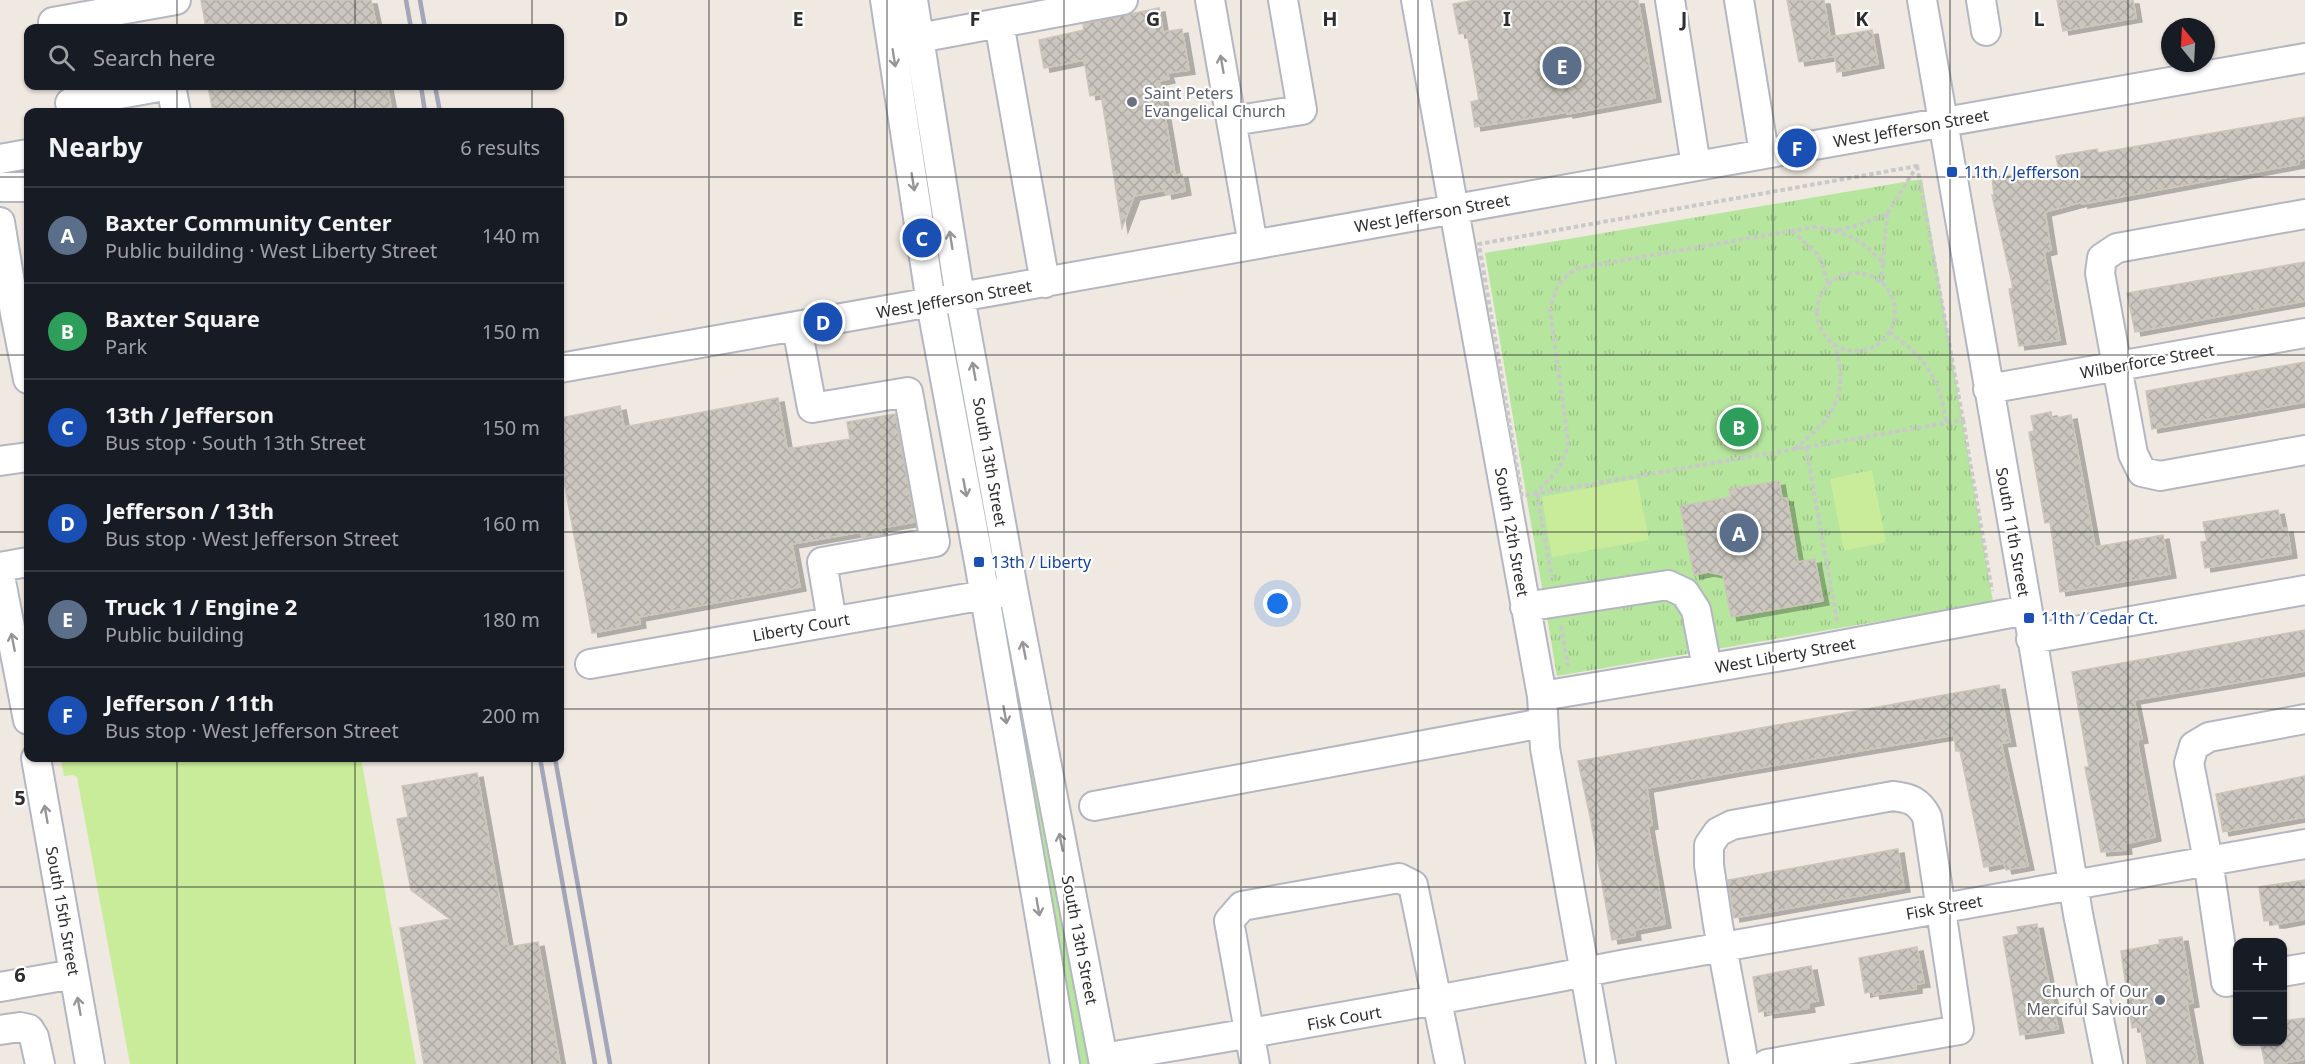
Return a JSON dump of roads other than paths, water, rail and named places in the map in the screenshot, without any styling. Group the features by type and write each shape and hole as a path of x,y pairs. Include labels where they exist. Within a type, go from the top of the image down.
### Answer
{"street":[{"path":"54,22 101,7 176,0"},
{"name":"South 13th Street","path":"885,0 931,303 1065,1064"},
{"name":"South 13th Street","path":"913,0 960,297 1103,1061"},
{"path":"919,38 1123,0"},
{"path":"1210,0 1253,245"},
{"path":"1232,122 1302,110 1283,0"},
{"name":"South 12th Street","path":"1416,0 1526,608 1543,710 1545,748 1601,1064"},
{"path":"1670,0 1696,166"},
{"path":"1739,0 1764,153"},
{"name":"South 11th Street","path":"1922,0 2031,639 2108,1064"},
{"path":"1981,0 1986,31"},
{"path":"999,23 1045,283"},
{"name":"West Jefferson Street","path":"564,367 2305,58"},
{"path":"70,104 143,90"},
{"path":"172,90 175,108"},
{"path":"0,159 24,155"},
{"path":"0,188 24,187"},
{"path":"2305,214 2117,248 2102,258 2100,273 2133,454 2142,472 2160,476 2305,450"},
{"path":"0,222 24,359"},
{"path":"797,327 812,408 908,392 935,542 822,562 832,622"},
{"name":"Wilberforce Street","path":"1988,389 2305,333"},
{"path":"0,461 24,458"},
{"path":"0,567 24,563"},
{"path":"0,576 24,699"},
{"path":"1526,608 1668,585 1685,593 1696,610 1707,668"},
{"name":"Liberty Court","path":"590,664 1013,589"},
{"path":"2031,639 2305,590"},
{"name":"West Liberty Street","path":"1094,806 1543,710 1707,668 2027,610"},
{"path":"2233,981 2226,982 2208,860 2189,763 2194,746 2209,737 2305,718"},
{"name":"South 15th Street","path":"37,762 90,1064"},
{"path":"1744,1064 1722,947 1709,845 1718,832 1732,825 1893,796 1910,798 1922,807 1927,817 1959,1030 1767,1064"},
{"name":"Fisk Street","path":"1584,973 2074,883 2305,844"},
{"path":"1255,1064 1229,921 1242,906 1400,878 1413,885 1450,1064"},
{"path":"2287,971 2305,968"},
{"name":"Fisk Court","path":"1103,1061 1584,973"},
{"path":"0,987 74,974"},
{"path":"0,1030 20,1027 29,1029 34,1037 40,1064"}],"railway":[{"path":"406,0 410,24"},
{"path":"420,0 424,24"},
{"path":"422,90 424,108"},
{"path":"436,90 439,108"},
{"path":"541,762 595,1064"},
{"path":"556,762 610,1064"}],"place":[{"name":"Truck 1 / Engine 2","path":"1562,66"},
{"name":"Saint Peters Evangelical Church","path":"1132,102"},
{"name":"Jefferson / 11th","path":"1797,148"},
{"name":"11th / Jefferson","path":"1952,172"},
{"name":"13th / Jefferson","path":"922,238"},
{"name":"Jefferson / 13th","path":"823,322"},
{"name":"Baxter Square","path":"1739,427"},
{"name":"Baxter Community Center","path":"1739,533"},
{"name":"13th / Liberty","path":"979,562"},
{"name":"11th / Cedar Ct.","path":"2029,618"},
{"name":"Church of Our Merciful Saviour","path":"2160,1000"}]}
